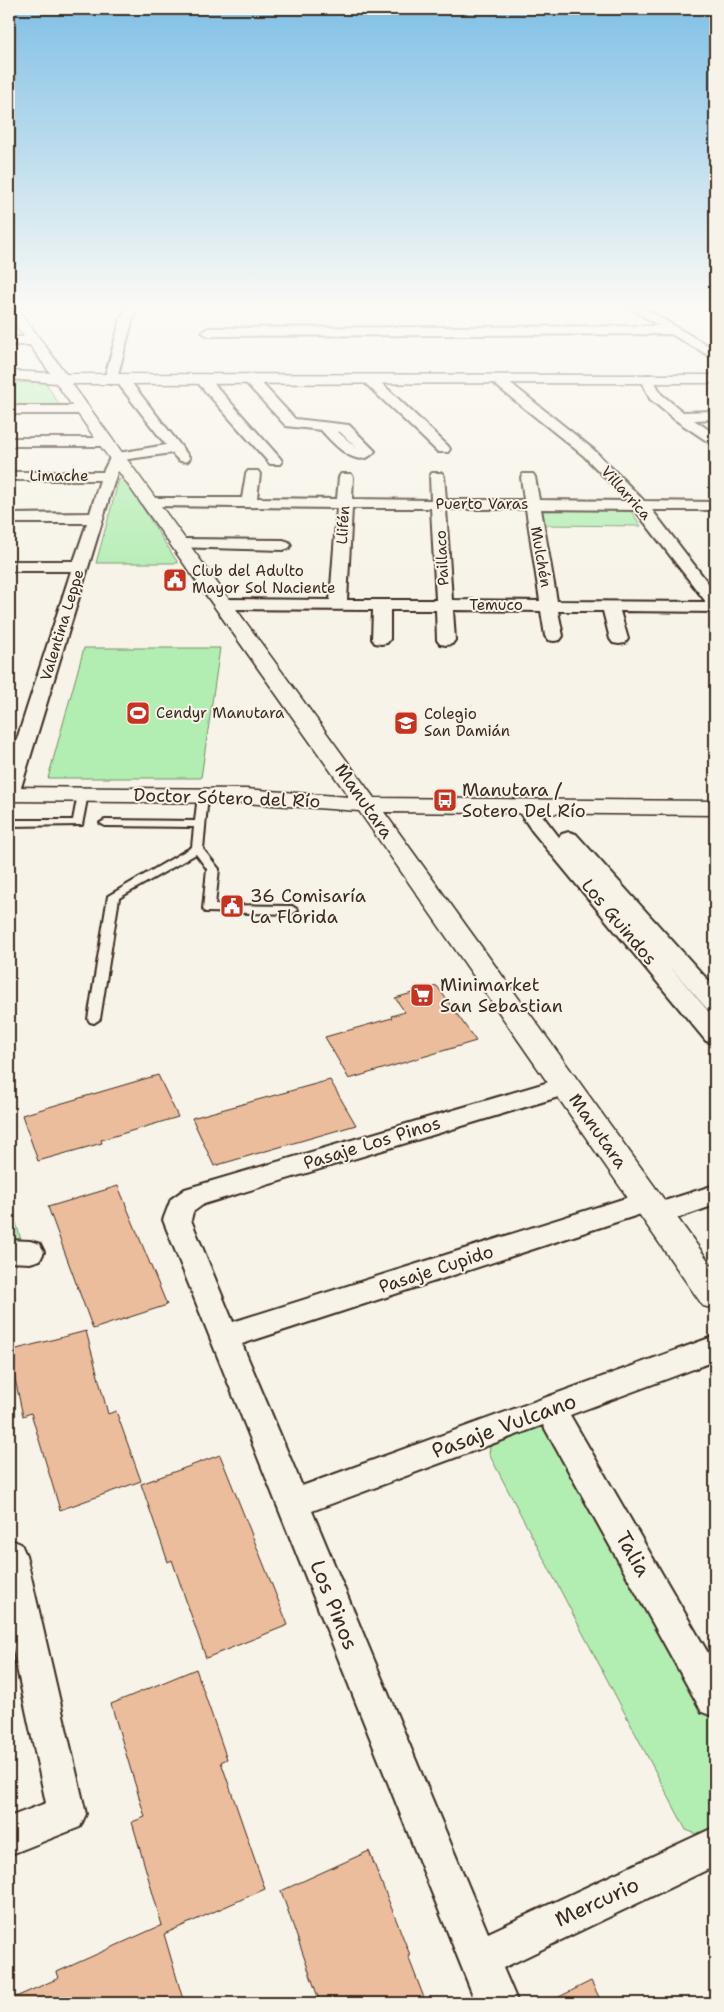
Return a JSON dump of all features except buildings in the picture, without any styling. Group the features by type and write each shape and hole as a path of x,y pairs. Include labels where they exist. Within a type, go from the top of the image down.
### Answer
{"main road":[{"name":"Manutara","path":"78,402 367,805 715,1296"},
{"name":"Doctor Sótero del Río","path":"9,794 203,795 288,798 367,805 715,808"}],"street":[{"path":"9,442 179,453 135,402"},
{"path":"222,402 275,461"},
{"path":"271,402 291,423 324,425"},
{"path":"393,402 442,448"},
{"name":"Villarrica","path":"525,402 595,459 638,505 715,602"},
{"path":"662,402 679,416 715,440"},
{"path":"9,410 83,410"},
{"path":"679,416 715,415"},
{"name":"Valentina Leppe","path":"9,794 109,476 112,449"},
{"path":"249,503 253,474"},
{"name":"Limache","path":"9,476 109,476"},
{"name":"Paillaco","path":"437,476 446,640"},
{"name":"Llifén","path":"338,604 346,477"},
{"name":"Mulchén","path":"528,477 554,636"},
{"name":"Puerto Varas","path":"150,502 715,506"},
{"path":"9,518 96,518"},
{"path":"180,544 283,545"},
{"path":"9,566 81,566"},
{"name":"Temuco","path":"223,604 715,607"},
{"path":"381,639 382,604"},
{"path":"610,606 619,639"},
{"name":"Los Guindos","path":"535,807 715,1003"},
{"name":"Los Guindos","path":"535,807 540,828 715,1035"},
{"name":"Pasaje Los Pinos","path":"181,1206 195,1196 566,1086"},
{"name":"Pasaje Cupido","path":"224,1337 652,1208 715,1195"},
{"name":"Los Pinos","path":"181,1206 177,1220 497,2003"},
{"name":"Pasaje Vulcano","path":"292,1504 715,1348"},
{"name":"Talia","path":"550,1409 715,1699"},
{"path":"9,1555 67,1814 9,1836"},
{"name":"Mercurio","path":"479,1958 715,1846"}],"lane":[{"path":"9,822 78,823 83,794"},
{"path":"203,795 197,849 212,868 209,909 292,910"},
{"path":"105,823 200,824"},
{"path":"94,1019 114,896 197,849"}],"green space":[{"path":"9,402 58,402 60,406 9,406"},
{"path":"119,479 124,479 178,563 96,563"},
{"path":"549,509 626,509 631,511 641,526 544,525 542,511"},
{"name":"Cendyr Manutara","path":"84,648 220,648 201,778 48,778"},
{"path":"9,1199 21,1240 9,1240"},
{"path":"545,1424 554,1430 715,1709 715,1827 699,1835 686,1830 489,1454 490,1446"}],"place":[{"name":"Club del Adulto Mayor Sol Naciente","path":"175,580"},
{"name":"Cendyr Manutara","path":"138,713"},
{"name":"Colegio San Damián","path":"406,723"},
{"name":"Manutara / Sotero Del Río","path":"445,800"},
{"name":"36 Comisaría La Florida","path":"232,906"},
{"name":"Minimarket San Sebastian","path":"422,995"}]}
